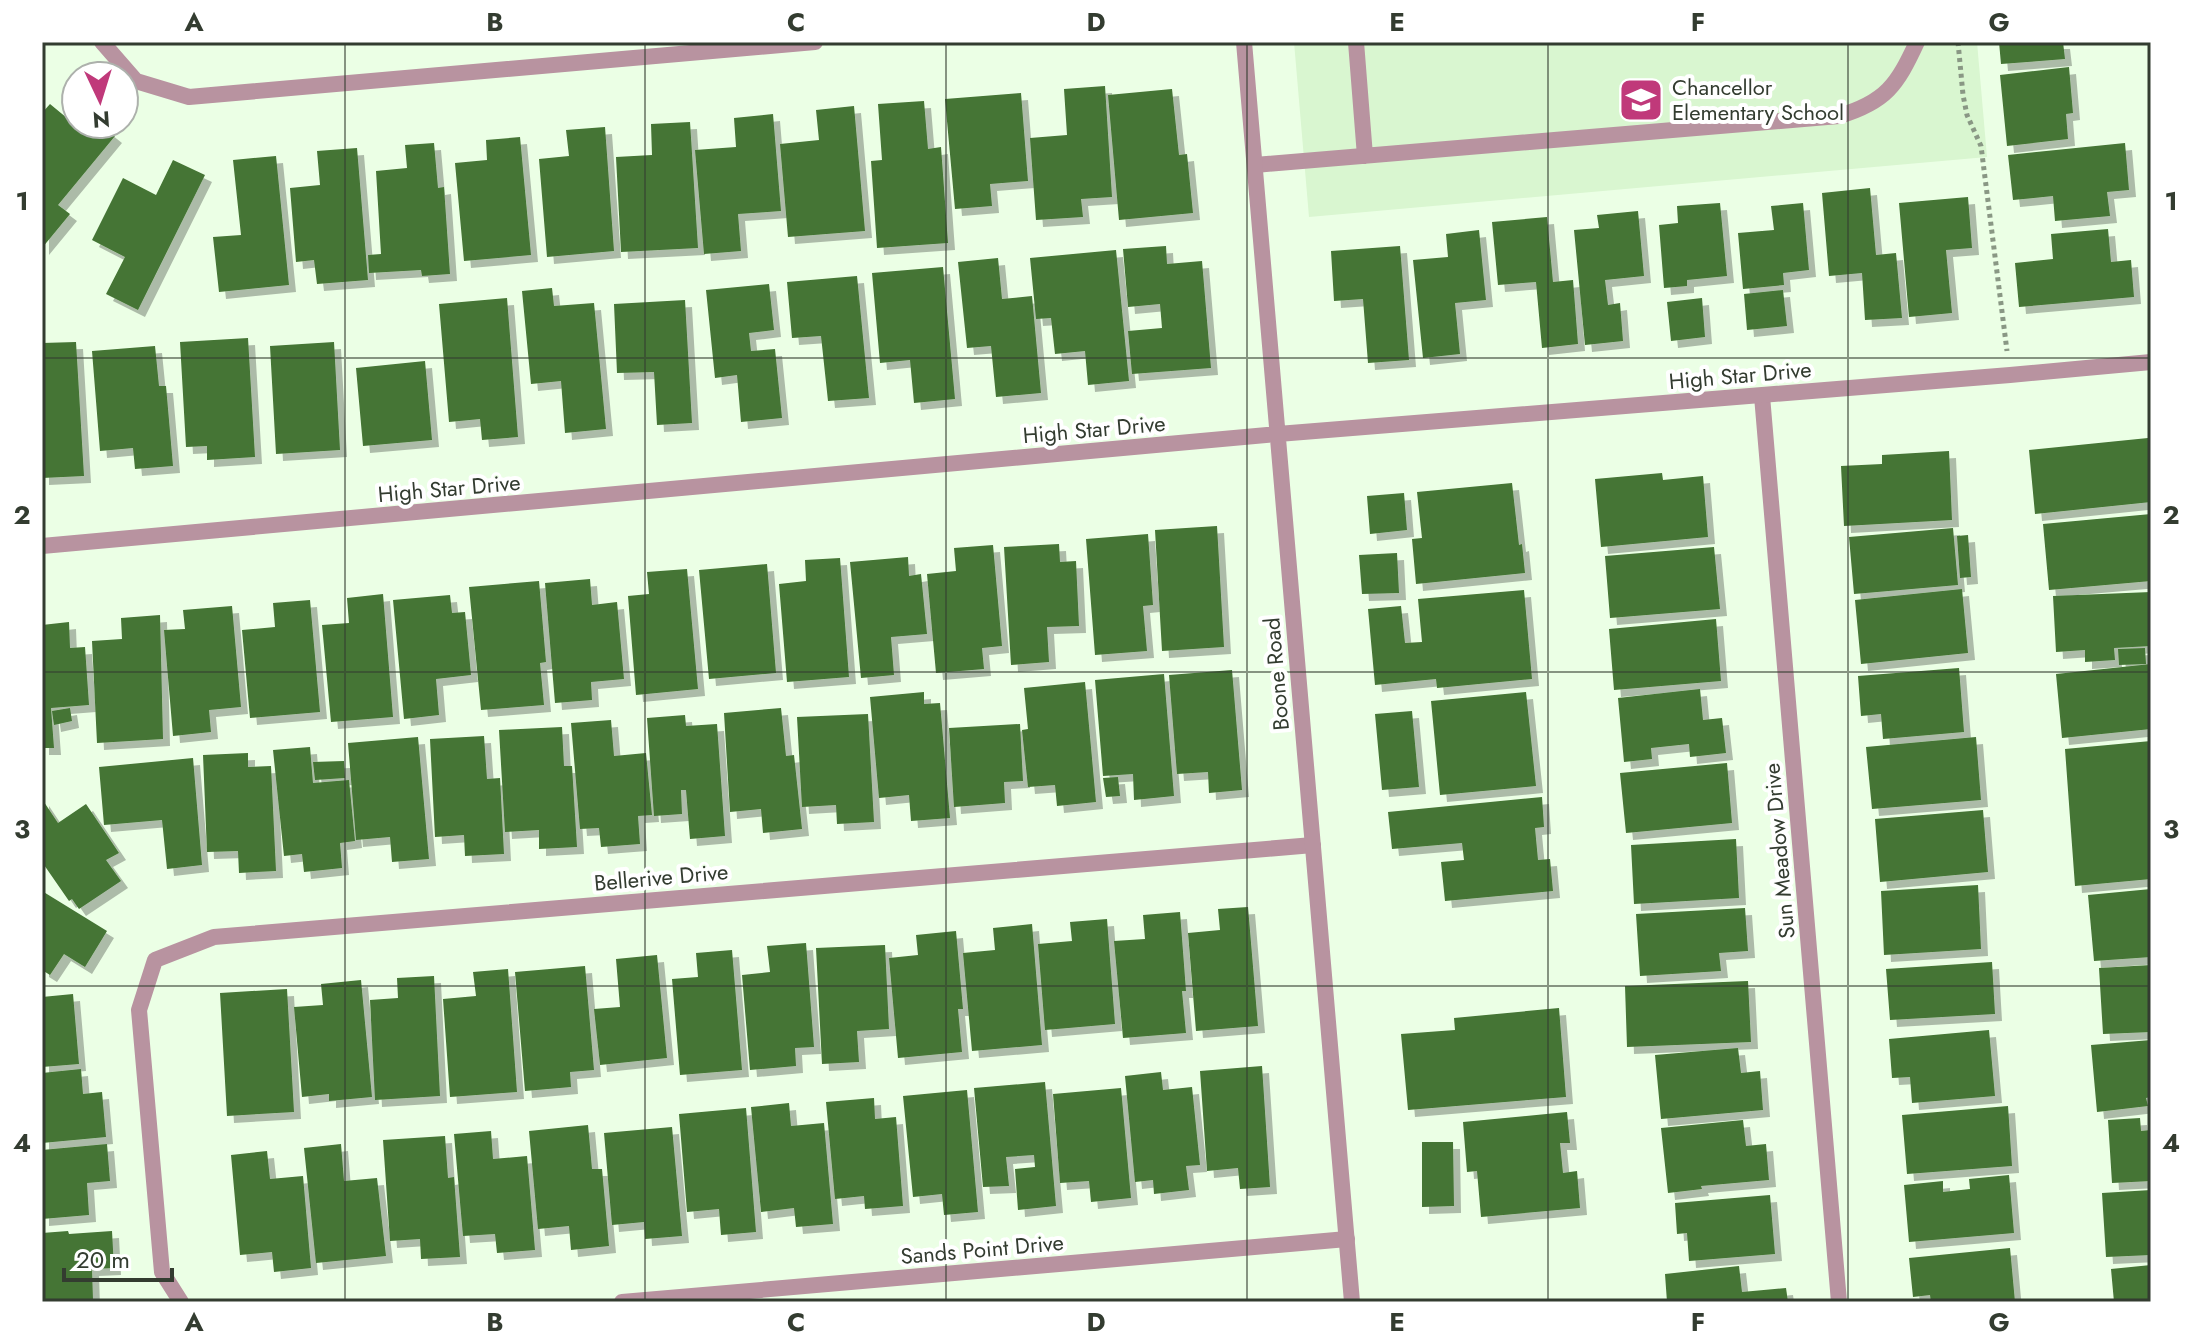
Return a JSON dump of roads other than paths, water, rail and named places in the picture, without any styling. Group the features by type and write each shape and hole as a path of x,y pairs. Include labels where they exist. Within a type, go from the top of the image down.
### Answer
{"street":[{"path":"102,42 136,81 189,97 815,42"},
{"name":"Boone Road","path":"1244,42 1352,1302"},
{"path":"1356,42 1365,156"},
{"path":"1255,165 1839,116 1880,99 1895,83 1917,42"},
{"name":"High Star Drive","path":"42,546 1278,434 2151,362"},
{"name":"Sun Meadow Drive","path":"1762,396 1839,1302"},
{"name":"Bellerive Drive","path":"181,1302 162,1272 139,1010 155,960 214,937 1313,845"},
{"name":"Sands Point Drive","path":"622,1302 1347,1239"}],"place":[{"name":"Chancellor Elementary School","path":"1641,100"}]}
